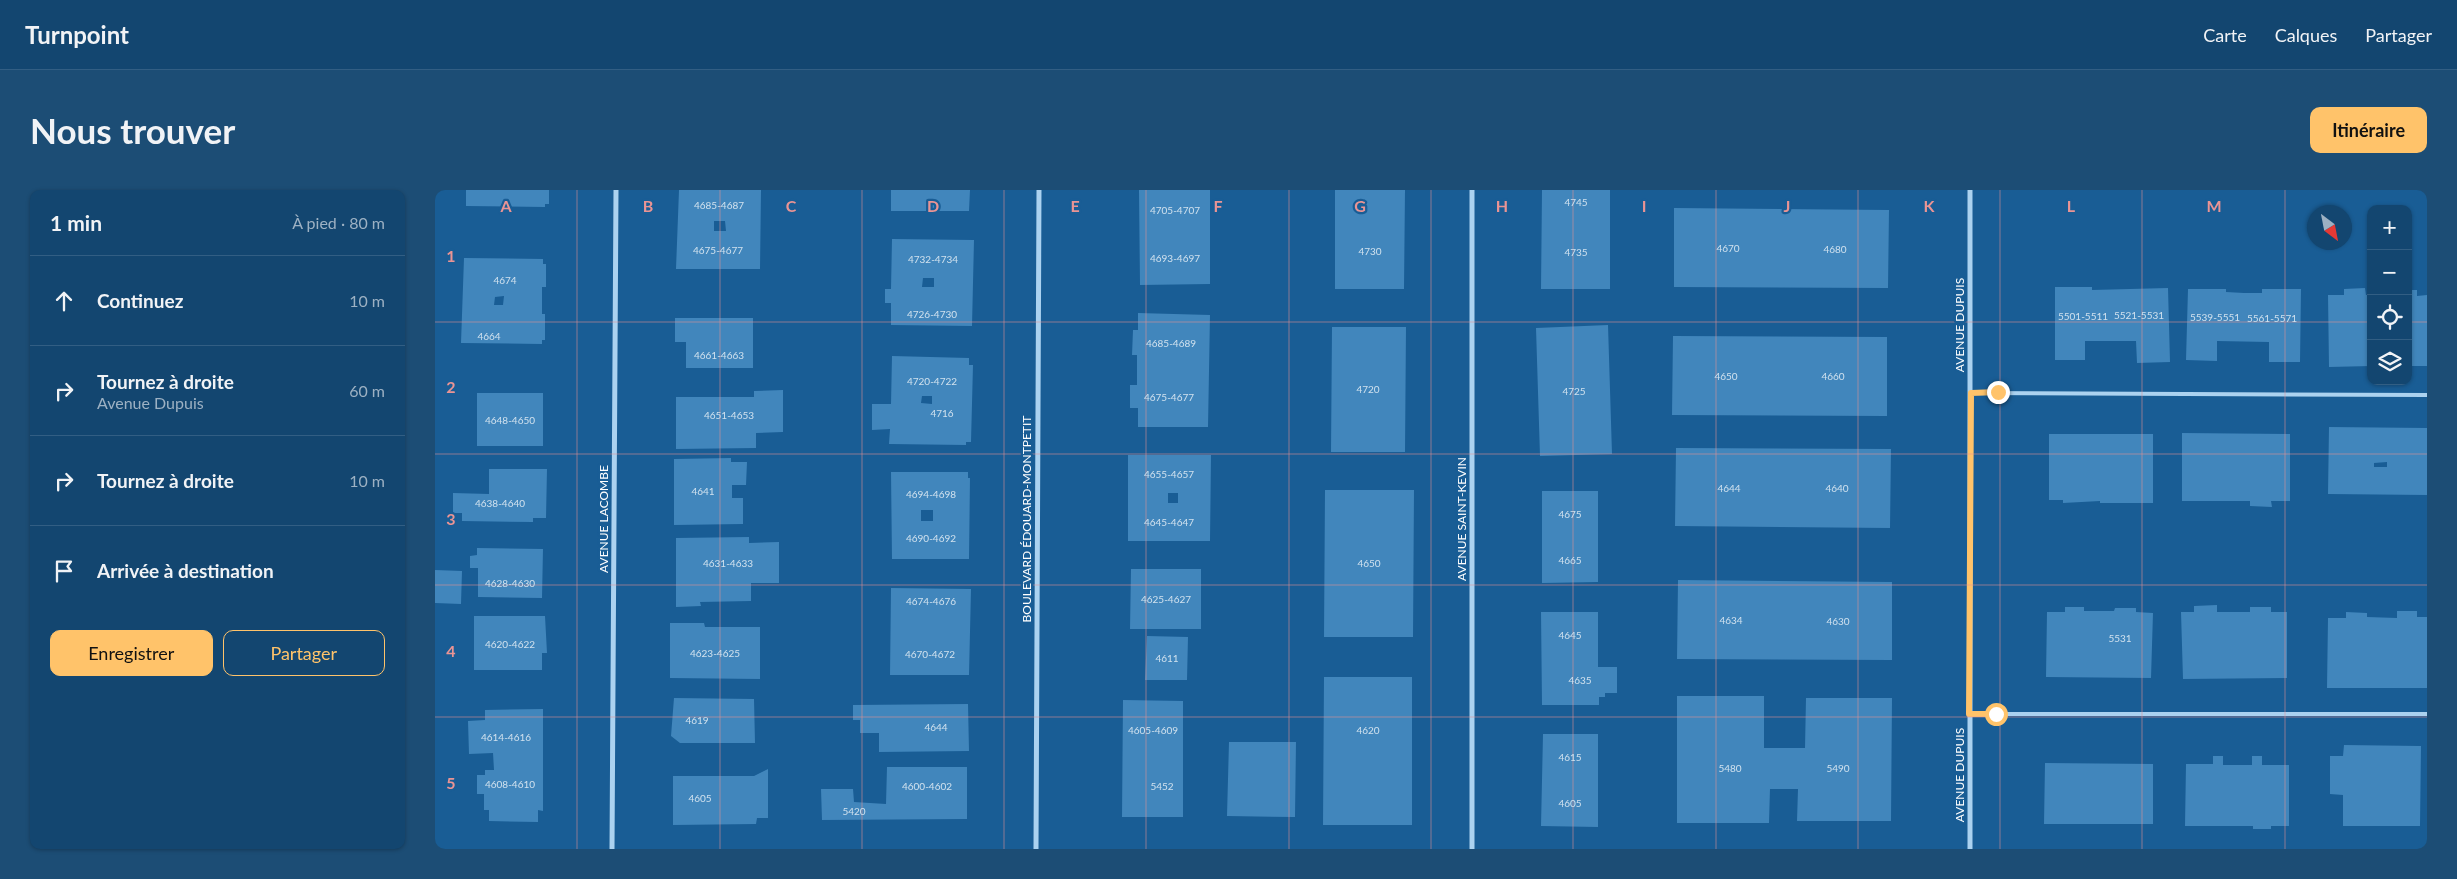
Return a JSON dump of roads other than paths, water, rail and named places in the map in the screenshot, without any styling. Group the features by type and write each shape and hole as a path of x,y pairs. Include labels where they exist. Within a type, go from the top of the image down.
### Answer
{"street":[{"name":"AVENUE LACOMBE","path":"612,849 616,190"},
{"name":"BOULEVARD ÉDOUARD-MONTPETIT","path":"1036,849 1039,190"},
{"name":"AVENUE SAINT-KEVIN","path":"1472,190 1472,849"},
{"name":"AVENUE DUPUIS","path":"1970,190 1970,849"}],"lane":[{"path":"1971,393 2427,395"},
{"path":"1969,714 2427,714"}]}
